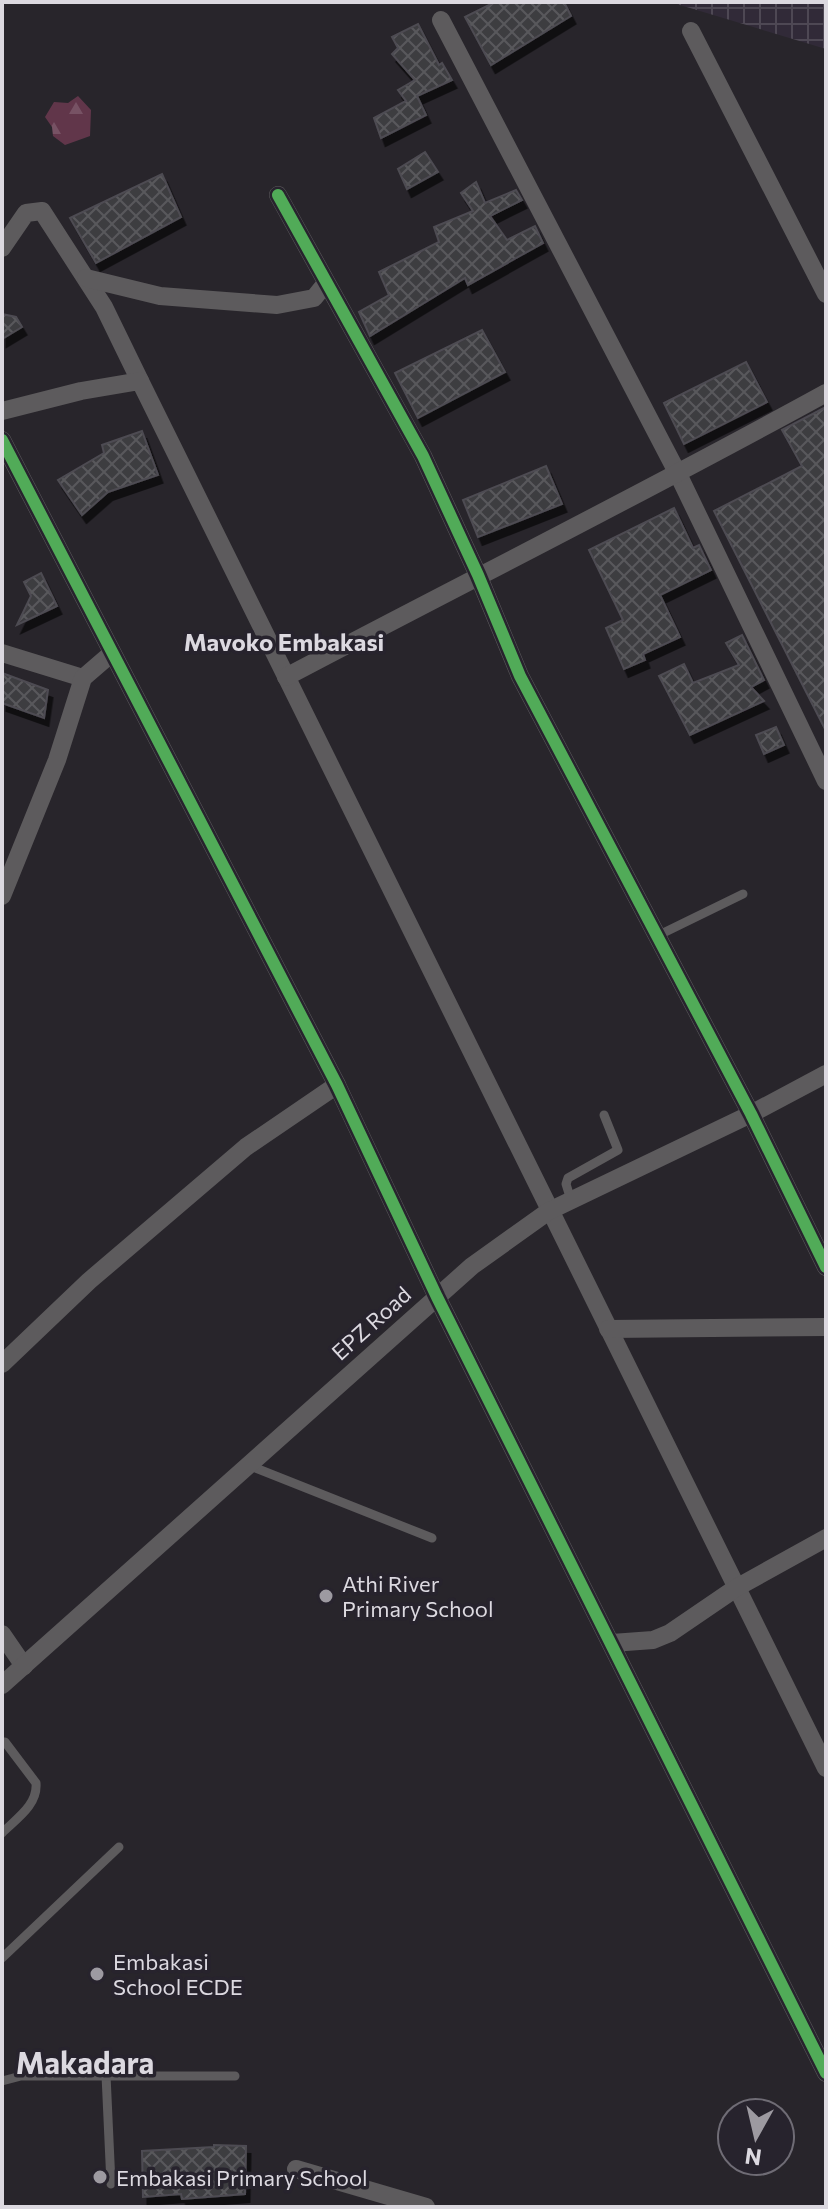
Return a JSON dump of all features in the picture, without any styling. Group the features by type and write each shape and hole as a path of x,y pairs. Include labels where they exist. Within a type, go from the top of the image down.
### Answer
{"street":[{"path":"441,20 678,474 826,781"},
{"path":"691,31 826,294"},
{"path":"278,195 423,456 520,676 751,1114 826,1267"},
{"path":"2,248 26,213 42,211 104,307 826,1768"},
{"path":"86,278 160,296 277,305 314,298 326,283"},
{"path":"2,411 81,391 140,381"},
{"path":"286,677 678,474 826,393"},
{"path":"2,440 337,1085 437,1297 826,2073"},
{"path":"2,653 83,678"},
{"path":"2,896 57,760 83,678 112,653"},
{"name":"EPZ Road","path":"2,1685 472,1266 549,1211 751,1114 826,1074"},
{"path":"2,1364 89,1281 246,1147 337,1085"},
{"path":"608,1329 826,1327"},
{"path":"612,1643 653,1640 670,1633 736,1588 826,1538"},
{"path":"2,1634 24,1666"},
{"path":"296,2169 426,2207"}],"lane":[{"path":"657,936 743,894"},
{"path":"571,1200 566,1184 568,1178 618,1150 604,1115"},
{"path":"248,1465 432,1538"},
{"path":"2,1742 36,1783 36,1791 31,1804 2,1833"},
{"path":"2,1958 119,1847"},
{"path":"106,2075 111,2184"},
{"path":"2,2081 21,2076 235,2076"}],"shaded area":[{"path":"670,2 826,2 826,49"}],"green space":[{"path":"78,96 91,110 90,136 65,145 53,136 52,127 45,117 54,102 68,103"}],"building":[{"path":"495,2 564,2 571,16 491,65 465,17"},
{"path":"418,24 439,65 442,63 452,80 417,96 426,115 381,138 374,118 406,101 398,90 415,80 392,54 398,48 392,37"},
{"path":"425,152 438,172 407,189 398,169"},
{"path":"162,174 181,217 96,263 70,218"},
{"path":"476,182 485,203 516,190 522,200 490,216 507,240 535,226 543,243 468,285 465,278 370,336 359,312 389,295 379,272 439,242 434,227 473,211 461,193"},
{"path":"2,314 16,317 22,327 2,339"},
{"path":"482,330 505,372 418,418 395,373"},
{"path":"746,362 767,402 684,444 664,403"},
{"path":"826,407 826,731 714,511 802,466 782,430"},
{"path":"142,431 158,475 108,492 82,515 58,480 104,453 102,445"},
{"path":"546,466 562,504 478,537 463,500"},
{"path":"674,508 693,548 699,545 711,570 660,595 680,637 643,654 645,660 624,669 606,628 623,620 589,550"},
{"path":"41,573 57,606 17,625 31,596 24,582"},
{"path":"742,635 764,680 751,687 764,701 690,735 659,676 684,664 693,683 739,665 726,643"},
{"path":"2,673 48,690 44,718 2,703"},
{"path":"776,727 784,745 764,754 756,735"},
{"path":"214,2145 246,2146 245,2194 182,2199 181,2194 143,2197 142,2151"}],"cycle path":[{"path":"278,195 423,456 520,676 751,1114 826,1267"},
{"path":"2,440 337,1085 437,1297 826,2073"}],"place":[{"name":"Athi River Primary School","path":"326,1596"},
{"name":"Embakasi School ECDE","path":"97,1974"},
{"name":"Embakasi Primary School","path":"100,2177"}],"district":[{"name":"Mavoko Embakasi","path":"284,641"},
{"name":"Makadara","path":"85,2061"}]}
